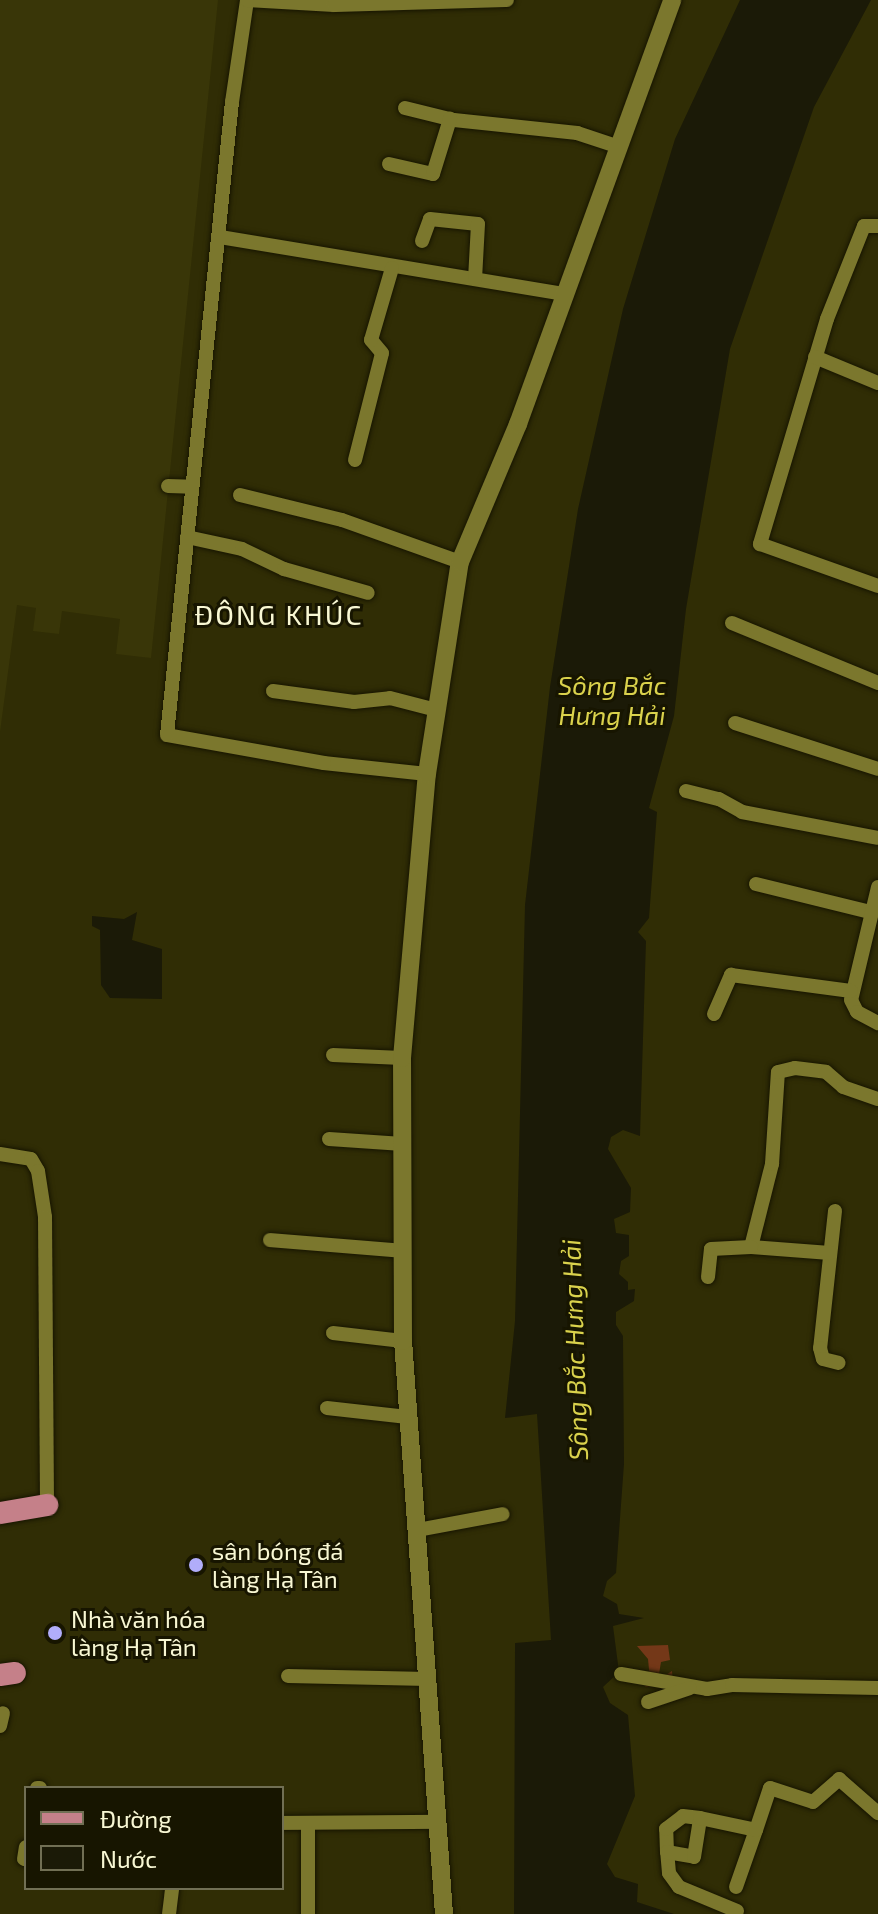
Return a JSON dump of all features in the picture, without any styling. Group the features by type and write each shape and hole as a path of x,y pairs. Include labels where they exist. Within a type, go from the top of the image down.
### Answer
{"main road":[{"path":"0,1513 47,1505"}],"street":[{"path":"427,774 324,763 167,735 192,487 247,0 507,0"},
{"path":"444,1914 403,1341 402,1058 427,774 460,562 566,294 670,0"},
{"path":"405,108 450,119 562,131 616,146"},
{"path":"389,164 433,174 450,119"},
{"path":"422,241 430,219 478,224 475,279"},
{"path":"878,226 864,226 815,357 760,544 878,586"},
{"path":"220,237 392,268 566,294"},
{"path":"355,460 382,353 371,340 392,268"},
{"path":"815,357 878,383"},
{"path":"168,486 192,487"},
{"path":"240,495 342,520 460,562"},
{"path":"187,537 368,593"},
{"path":"732,623 878,683"},
{"path":"273,691 354,702 390,698 436,710"},
{"path":"735,723 878,769"},
{"path":"686,791 719,799 742,812 878,838"},
{"path":"756,884 870,912"},
{"path":"878,889 851,991 857,1012 878,1023"},
{"path":"714,1014 731,975 851,991"},
{"path":"333,1055 402,1058"},
{"path":"751,1247 772,1164 778,1072 795,1068 826,1072 843,1087 878,1099"},
{"path":"329,1139 403,1144"},
{"path":"0,1154 31,1159 38,1171 47,1230 47,1505"},
{"path":"835,1211 820,1348 823,1359 839,1363"},
{"path":"270,1240 404,1251"},
{"path":"708,1277 711,1249 751,1247 830,1253"},
{"path":"333,1333 403,1341"},
{"path":"327,1408 407,1417"},
{"path":"417,1530 503,1514"},
{"path":"621,1674 693,1687 878,1688"},
{"path":"288,1676 428,1679"},
{"path":"648,1702 693,1687"},
{"path":"736,1887 770,1788 813,1802 839,1779 878,1813"},
{"path":"737,1911 679,1887 669,1873 666,1829 683,1816 756,1830"},
{"path":"667,1852 694,1857 700,1818"},
{"path":"284,1823 438,1822"},
{"path":"308,1823 308,1914"},
{"path":"169,1914 172,1890"}],"shaded area":[{"path":"0,0 218,0 151,658 116,654 120,619 62,611 59,634 33,631 36,608 17,605 0,732"},
{"path":"668,1645 670,1660 661,1662 658,1680 672,1671 673,1683 645,1687 650,1680 648,1659 637,1646"}],"water":[{"name":"Sông Bắc Hưng Hải","path":"740,0 871,0 814,107 730,349 686,609 674,716 649,808 657,812 649,918 638,932 646,941 640,1136 623,1130 611,1137 608,1149 631,1188 630,1212 614,1219 616,1233 629,1235 629,1256 621,1261 619,1274 628,1282 628,1290 635,1289 634,1301 616,1312 616,1325 623,1336 624,1464 616,1573 607,1581 603,1596 617,1604 619,1614 644,1618 613,1626 619,1672 603,1687 610,1703 628,1715 635,1796 607,1864 615,1877 638,1884 637,1902 674,1914 514,1914 515,1643 551,1640 537,1414 505,1418 515,1321 525,905 550,687 578,509 623,309 675,139"},
{"path":"137,912 132,940 162,949 162,999 110,998 101,985 100,930 92,926 92,916 124,919"}],"place":[{"name":"sân bóng đá làng Hạ Tân","path":"196,1565"},
{"name":"Nhà văn hóa làng Hạ Tân","path":"55,1633"}],"district":[{"name":"ĐÔNG KHÚC","path":"279,614"}]}
